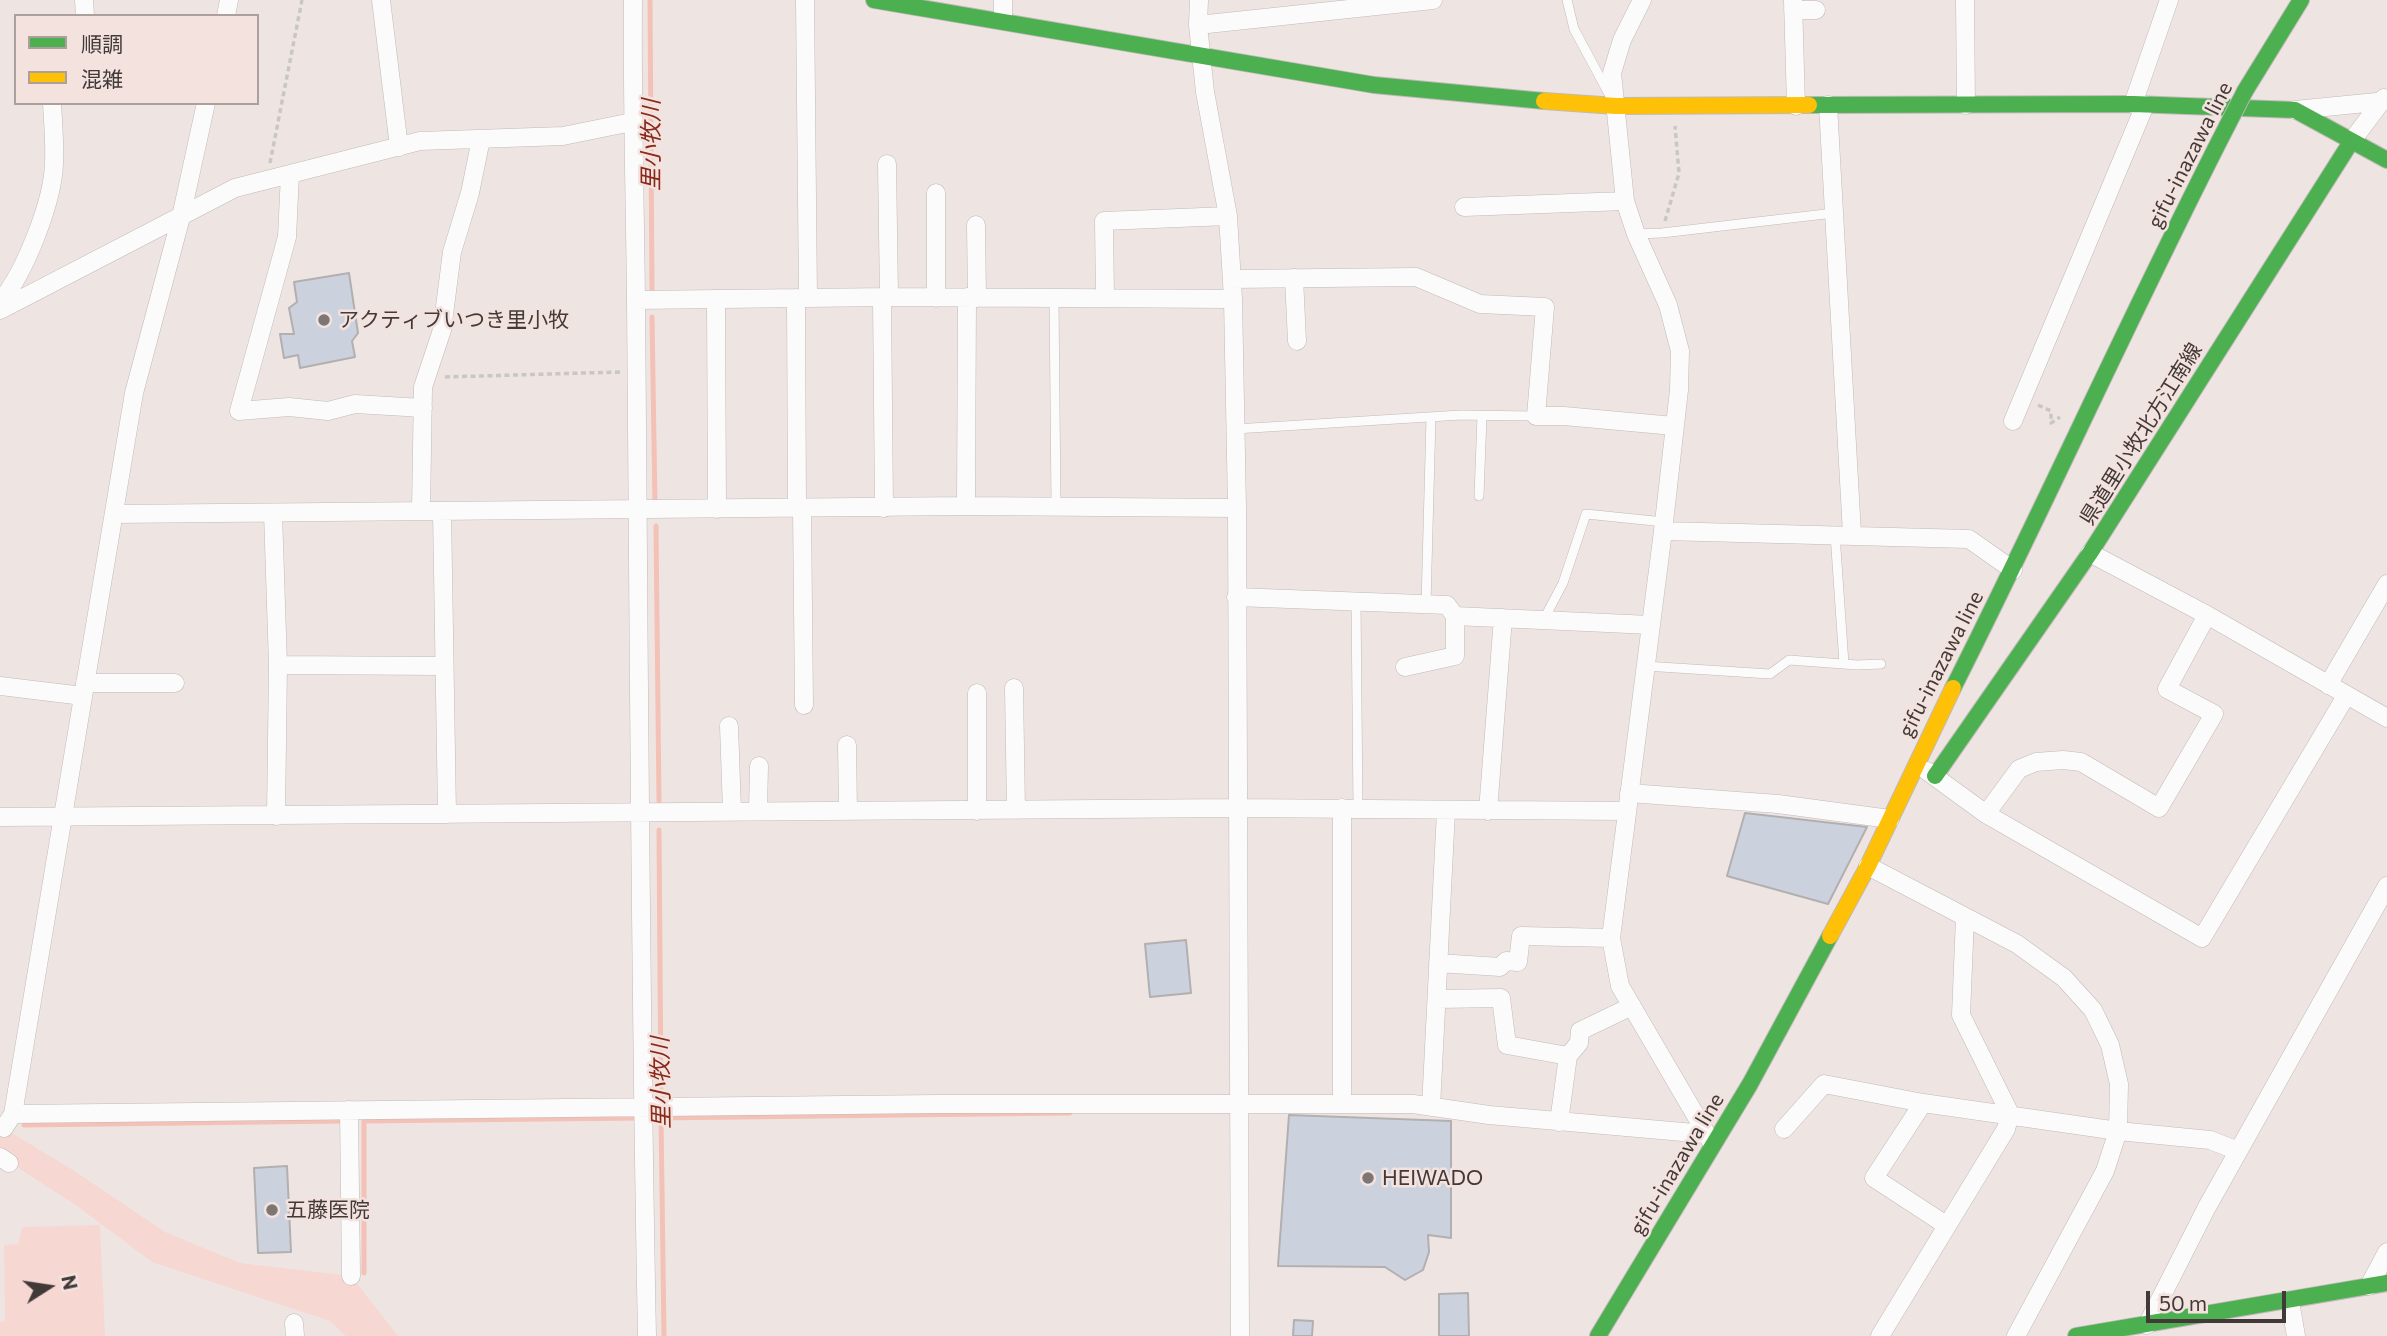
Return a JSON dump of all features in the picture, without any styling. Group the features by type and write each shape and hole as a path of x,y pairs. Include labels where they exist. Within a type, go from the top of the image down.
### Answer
{"main road":[{"path":"874,0 911,3 1374,85 1486,97 1616,106 2139,105 2295,110 2387,160"},
{"name":"gifu-inazawa line","path":"1598,1336 1710,1140 1822,954 2013,570 2186,206 2245,91 2301,0"},
{"name":"県道里小牧北方江南線","path":"1935,776 2090,553 2351,142"},
{"path":"2076,1336 2387,1283"}],"street":[{"path":"382,0 399,147"},
{"path":"633,0 640,811 655,1107 647,1336"},
{"path":"804,705 800,509 805,0"},
{"path":"1003,0 1003,20"},
{"path":"1199,0 1198,25 1205,92 1228,215 1233,299 1237,508 1240,1336"},
{"path":"1198,25 1433,0"},
{"path":"1642,0 1622,40 1612,73 1625,201 1636,234 1668,305 1680,351 1663,526 1611,938 1620,986 1710,1140"},
{"path":"1965,0 1966,105"},
{"path":"2012,421 2139,105 2169,0"},
{"path":"1796,106 1793,5 1816,10"},
{"path":"2295,110 2385,98"},
{"path":"2351,142 2385,98"},
{"path":"0,302 12,288 28,256 44,211 54,165 52,105"},
{"path":"206,105 181,217 134,393 7,1120 349,1110 923,1104 1413,1104 1710,1140"},
{"path":"1828,105 1834,213 1843,534"},
{"path":"0,310 235,188 420,141 563,136 632,122"},
{"path":"421,511 423,387 442,330 452,252 470,192 481,139"},
{"path":"884,508 887,164"},
{"path":"290,174 288,237 239,411 289,407 328,411 355,404 423,408"},
{"path":"936,193 936,298"},
{"path":"1464,207 1625,201"},
{"path":"1105,298 1104,221 1228,215"},
{"path":"966,506 976,225"},
{"path":"1232,279 1416,277 1480,304 1545,307 1536,416 1674,426"},
{"path":"1294,278 1297,341"},
{"path":"636,300 972,297 1233,299"},
{"path":"716,299 717,509"},
{"path":"114,514 966,506 1237,508"},
{"path":"442,511 447,814"},
{"path":"274,513 278,665 276,816"},
{"path":"1663,526 1969,539 2013,570"},
{"path":"2090,553 2207,615 2387,718"},
{"path":"2328,685 2387,583"},
{"path":"1236,597 1447,605 1455,616 1455,656 1405,667"},
{"path":"1986,814 2019,769 2036,762 2063,760 2081,762 2159,808 2214,713 2167,689 2207,615"},
{"path":"1455,616 1650,625"},
{"path":"1488,811 1503,618"},
{"path":"278,665 444,666"},
{"path":"0,686 84,690 175,683"},
{"path":"1014,688 1016,810"},
{"path":"977,694 977,811"},
{"path":"1915,764 1986,814 2202,938 2346,696"},
{"path":"729,726 732,811"},
{"path":"847,745 848,811"},
{"path":"758,811 759,766"},
{"path":"0,817 1237,808 1488,811 1628,802 1778,804 1890,819"},
{"path":"1342,1104 1350,809"},
{"path":"1431,1107 1446,811"},
{"path":"1868,866 2017,944 2064,978 2092,1010 2110,1045 2119,1084 2118,1131 2105,1171 2015,1336"},
{"path":"2147,1325 2238,1151 2387,886"},
{"path":"1880,1336 2006,1129 2010,1114 1961,1015 1965,917"},
{"path":"1438,962 1500,967 1506,961 1518,962 1521,936 1611,938"},
{"path":"1437,999 1501,998 1507,1045 1568,1056"},
{"path":"1559,1122 1568,1056 1578,1042 1580,1031 1632,1006"},
{"path":"1784,1129 1824,1084 1923,1102 2118,1131 2210,1140 2238,1151"},
{"path":"1923,1102 1874,1178 1946,1225"},
{"path":"349,1110 351,1276"},
{"path":"2369,1286 2387,1252"},
{"path":"2290,1301 2296,1336"}],"lane":[{"path":"1567,0 1574,30 1616,106"},
{"path":"1636,234 1834,213"},
{"path":"1054,298 1056,507"},
{"path":"1479,496 1482,416"},
{"path":"1235,429 1431,417 1536,416"},
{"path":"1426,604 1431,417"},
{"path":"1544,619 1563,583 1586,514 1663,526"},
{"path":"1843,534 1844,664"},
{"path":"1350,809 1356,601"},
{"path":"1645,666 1770,674 1789,660 1881,664"}],"path":[{"path":"267,179 302,0"},
{"path":"1662,233 1679,173 1673,106"},
{"path":"426,377 636,371"},
{"path":"2051,411 2051,423 2061,416"}],"shaded area":[{"path":"0,1126 76,1172 165,1232 240,1263 351,1276 398,1336 346,1336 330,1321 152,1262 77,1206 0,1156"},
{"path":"100,1225 105,1336 0,1336 0,1322 5,1321 4,1245 18,1244 22,1227"}],"building":[{"name":"アクティブいつき里小牧","path":"349,273 358,333 352,341 355,357 300,368 298,355 284,358 280,334 294,334 289,308 297,302 294,282"},
{"path":"1745,813 1867,827 1828,904 1727,876"},
{"path":"1186,940 1191,993 1150,997 1145,944"},
{"name":"HEIWADO","path":"1289,1115 1451,1121 1451,1238 1428,1235 1429,1252 1423,1270 1405,1280 1385,1267 1278,1266"},
{"name":"五藤医院","path":"287,1166 291,1252 258,1253 254,1168"},
{"path":"1468,1293 1469,1336 1439,1336 1439,1294"},
{"path":"1294,1320 1313,1321 1312,1336 1293,1336"}],"waterway":[{"name":"里小牧川","path":"650,0 652,289"},
{"name":"里小牧川","path":"652,317 655,504"},
{"name":"里小牧川","path":"656,526 659,801"},
{"name":"里小牧川","path":"659,830 661,1103"},
{"path":"656,1118 1070,1113"},
{"name":"里小牧川","path":"661,1116 664,1336"},
{"path":"364,1273 364,1121 640,1118"},
{"path":"24,1125 344,1121"}],"traffic: fast":[{"path":"874,0 1374,85 1544,101"},
{"path":"2245,91 2301,0"},
{"path":"2227,126 2245,91"},
{"path":"1809,105 2133,104 2295,110 2387,160"},
{"path":"1953,688 2227,126"},
{"path":"1935,776 2090,553 2351,142"},
{"path":"1598,1336 1750,1084 1830,936"},
{"path":"2076,1336 2387,1283"}],"traffic: slow":[{"path":"1544,101 1616,106 1809,105"},
{"path":"1830,936 1868,866 1953,688"}],"place":[{"name":"アクティブいつき里小牧","path":"324,320"},
{"name":"HEIWADO","path":"1368,1178"},
{"name":"五藤医院","path":"272,1210"}]}
